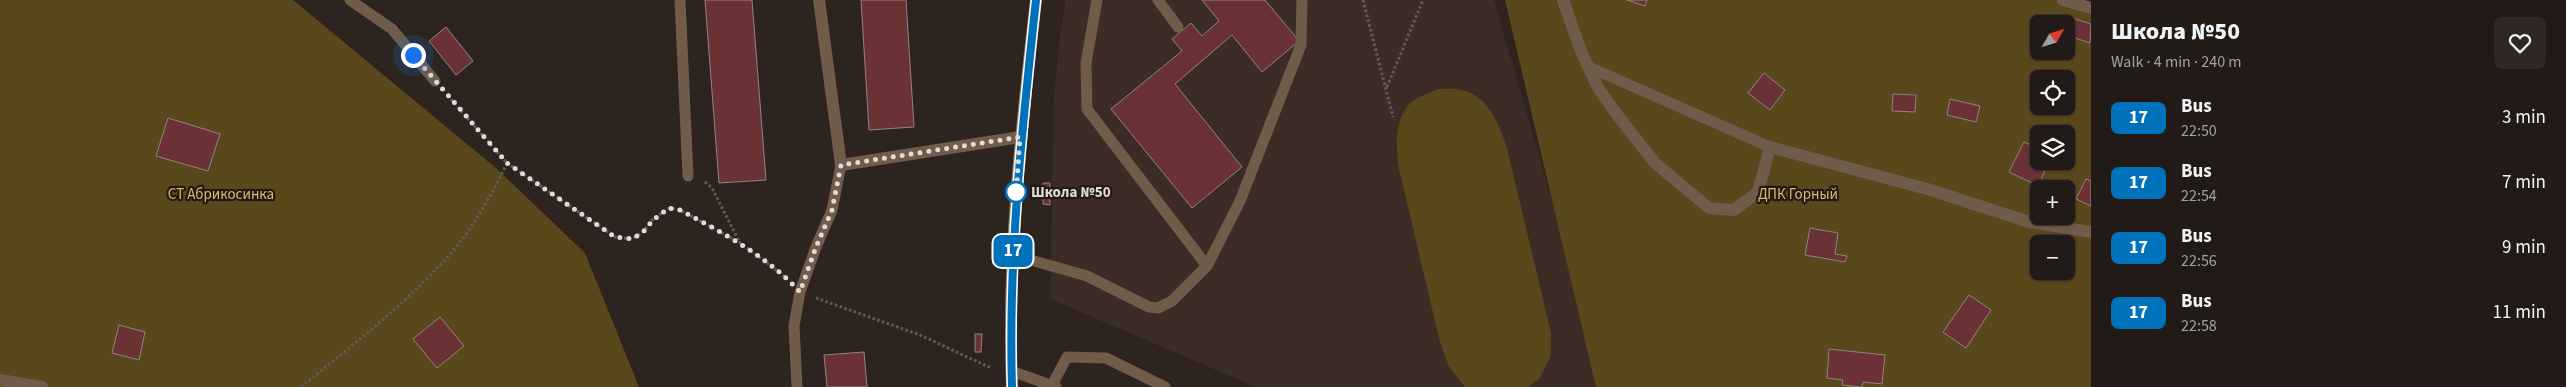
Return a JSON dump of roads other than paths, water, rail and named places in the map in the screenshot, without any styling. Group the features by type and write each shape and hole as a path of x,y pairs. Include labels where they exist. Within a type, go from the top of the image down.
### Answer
{"main road":[{"path":"1012,387 1010,332 1020,137 1036,0"}],"street":[{"path":"819,0 841,165 1020,137"},
{"path":"1564,0 1598,88 1655,163 1709,208 1734,210 1758,192 1770,147 1931,190 2028,222 2091,232"},
{"path":"2064,0 2091,8"},
{"path":"0,380 16,385 42,387"}],"lane":[{"path":"350,0 392,29 435,81"},
{"path":"680,0 688,176"},
{"path":"1097,0 1086,63 1087,110 1207,266"},
{"path":"1158,0 1178,27"},
{"path":"1013,255 1087,276 1149,307 1158,308 1172,301 1207,266 1240,201 1301,45 1302,0"},
{"path":"1589,68 1770,147"},
{"path":"797,387 794,326 800,292 832,210 841,165"},
{"path":"1011,370 1054,386 1067,357 1106,358 1165,387"}],"place":[{"name":"Школа №50","path":"1016,192"}],"park label":[{"name":"СТ Абрикосинка","path":"221,194"},
{"name":"ДПК Горный","path":"1798,194"}]}
